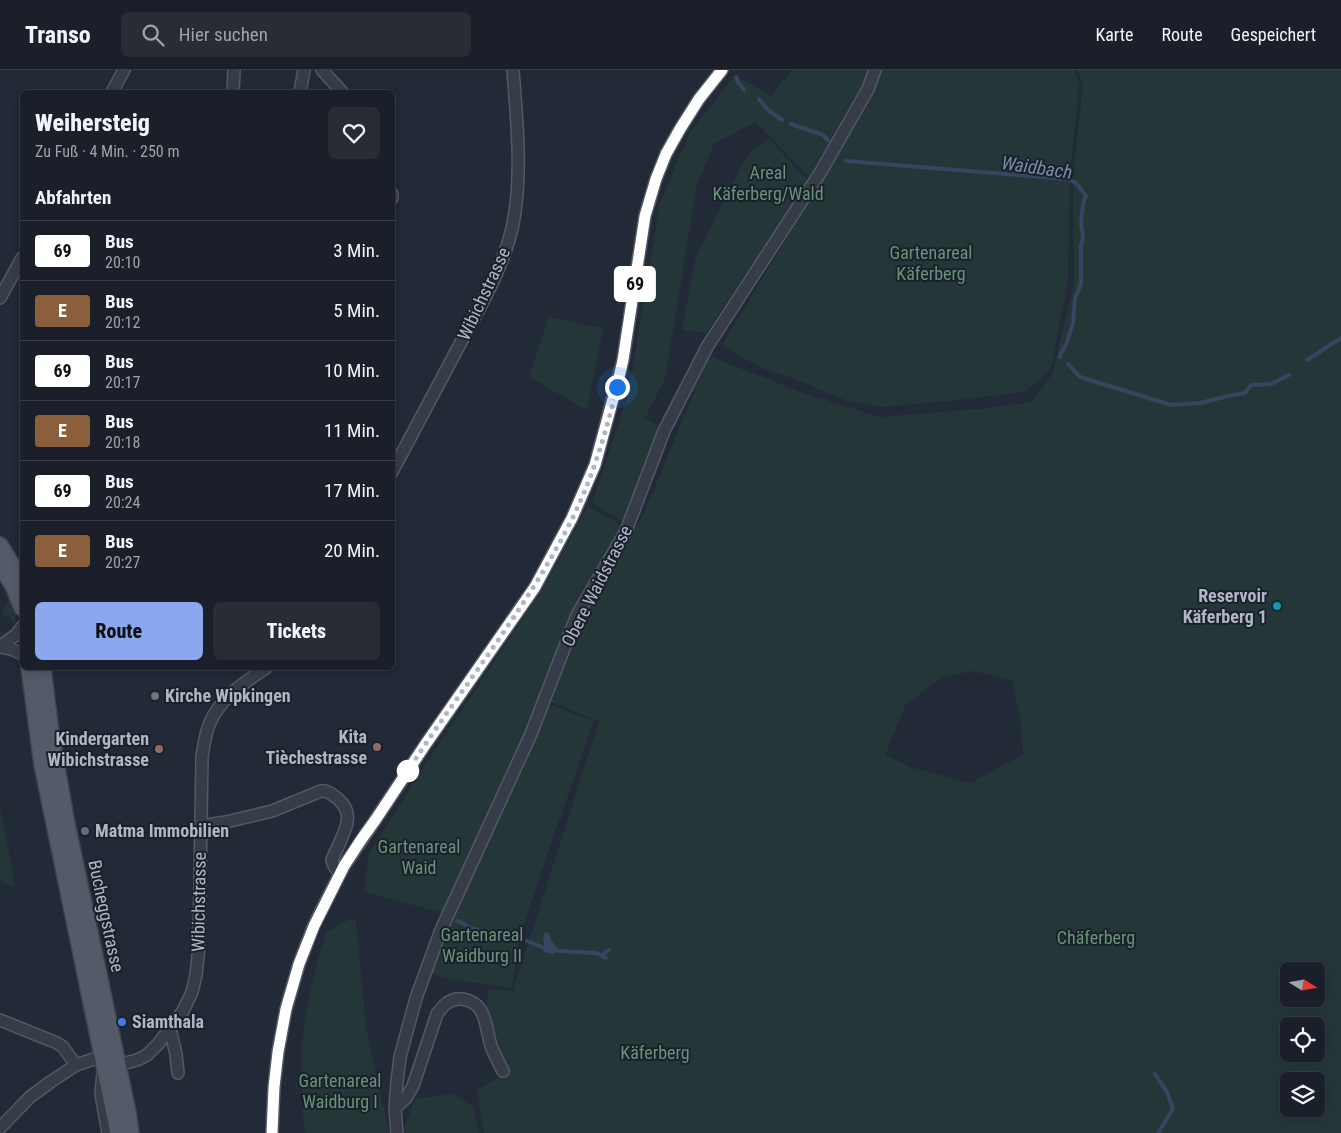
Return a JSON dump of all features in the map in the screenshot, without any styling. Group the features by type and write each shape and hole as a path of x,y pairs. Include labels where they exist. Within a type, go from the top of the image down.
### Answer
{"main road":[{"path":"0,545 20,578"},
{"path":"10,562 13,586 20,603"},
{"name":"Bucheggstrasse","path":"29,670 42,765 75,926 108,1061 128,1112 132,1133"},
{"name":"Bucheggstrasse","path":"43,670 58,774 108,1061 118,1133"}],"street":[{"path":"113,90 124,70"},
{"path":"233,90 234,70"},
{"path":"300,90 304,70"},
{"path":"322,70 340,90"},
{"name":"Wibichstrasse","path":"395,466 486,296 501,264 509,238 517,195 519,157 513,70"},
{"path":"272,1133 274,1087 286,1009 299,964 314,926 340,874 361,840 535,587 572,518 595,465 621,368 645,216 656,179 666,154 680,129 699,99 722,70"},
{"name":"Obere Waidstrasse","path":"397,1133 397,1082 400,1057 416,998 445,921 531,734 577,615 626,531 664,431 706,347 820,173 868,90 875,70"},
{"path":"0,298 20,262"},
{"path":"0,647 20,630"},
{"path":"0,647 20,653"},
{"name":"Wibichstrasse","path":"0,1128 30,1098 72,1067 108,1061 137,1060 147,1055 183,1011 192,992 199,947 202,756 208,726 214,713 228,696 263,670"},
{"path":"201,826 272,811 326,790 341,801 347,809 348,816 343,836 332,859 340,874"},
{"path":"396,1108 406,1098 413,1086 437,1014 452,1000 466,999 474,1002 479,1007 483,1014 491,1047 502,1071"},
{"path":"0,1020 57,1043 62,1047 72,1067"},
{"path":"170,1029 178,1073"},
{"name":"Bucheggstrasse","path":"108,1061 101,1094 108,1133"}],"green space":[{"path":"792,70 868,70 865,79 809,177 755,122 714,144 697,185 665,379 645,418 660,426 623,522 592,503 628,395 660,203 690,132 735,75 771,96"},
{"name":"Gartenareal Käferberg","path":"881,70 1074,70 1079,84 1070,176 1068,282 1051,368 1025,392 881,407 847,401 795,379 761,368 722,345 871,99"},
{"name":"Chäferberg","path":"1078,70 1341,70 1341,1133 484,1133 477,1090 508,1072 495,1044 486,1009 489,989 513,991 599,721 551,702 577,631 645,511 709,356 798,391 879,417 978,409 1032,402 1052,374 1074,284 1073,177 1083,85","holes":["972,671 1012,680 1020,719 1023,754 971,783 910,767 885,755 906,704 942,678"]},
{"name":"Areal Käferberg/Wald","path":"769,139 808,180 706,333 682,330 695,259 747,155"},
{"path":"549,317 603,328 587,410 529,377"},
{"name":"Gartenareal Waid","path":"588,506 623,526 542,694 442,913 364,892 369,853 546,584"},
{"path":"11,598 15,611 14,627 11,632 0,639 0,631 8,632 13,626 11,619 3,616 2,612"},
{"name":"Gartenareal Waidburg II","path":"548,704 594,721 539,878 519,942 512,988 449,979 431,974 483,849"},
{"path":"0,807 15,885 9,886 0,880"},
{"name":"Gartenareal Waidburg I","path":"348,920 356,920 366,1027 390,1133 305,1133 301,1059 309,995 326,932"},
{"path":"452,1094 473,1106 479,1133 405,1133 404,1128 415,1099"}],"water":[{"path":"545,932 549,933 551,940 559,951 553,954 544,952 542,949"}],"waterway":[{"path":"736,77 744,90"},
{"path":"759,99 768,110 782,120"},
{"path":"791,124 823,135 828,140"},
{"name":"Waidbach","path":"846,161 1067,179 1076,183 1086,196 1081,223 1083,237 1081,247 1081,284 1075,298 1073,323 1060,357"},
{"path":"1307,360 1341,338"},
{"name":"Waidbach","path":"1068,364 1080,377 1171,405 1200,403 1245,393 1251,385 1271,384 1289,375"},
{"path":"457,921 467,926"},
{"path":"469,928 488,932"},
{"path":"491,933 519,939"},
{"path":"527,941 542,947"},
{"path":"602,955 609,950"},
{"path":"559,951 597,953 606,958"},
{"path":"1155,1074 1167,1092 1173,1109 1158,1133"}],"bus line":[{"name":"69","path":"272,1133 274,1087 286,1009 299,964 314,926 344,866 425,745 535,587 572,518 595,465 620,373 645,216 656,179 666,154 680,129 699,99 722,70"}],"place":[{"name":"Reservoir Käferberg 1","path":"1277,606"},
{"name":"Kirche Wipkingen","path":"155,696"},
{"name":"Kita Tièchestrasse","path":"377,747"},
{"name":"Kindergarten Wibichstrasse","path":"159,749"},
{"name":"Matma Immobilien","path":"85,831"},
{"name":"Siamthala","path":"122,1022"}],"route":[{"path":"408,771 535,587 572,518 595,465 617,387"}],"park label":[{"name":"Käferberg","path":"655,1053"}]}
